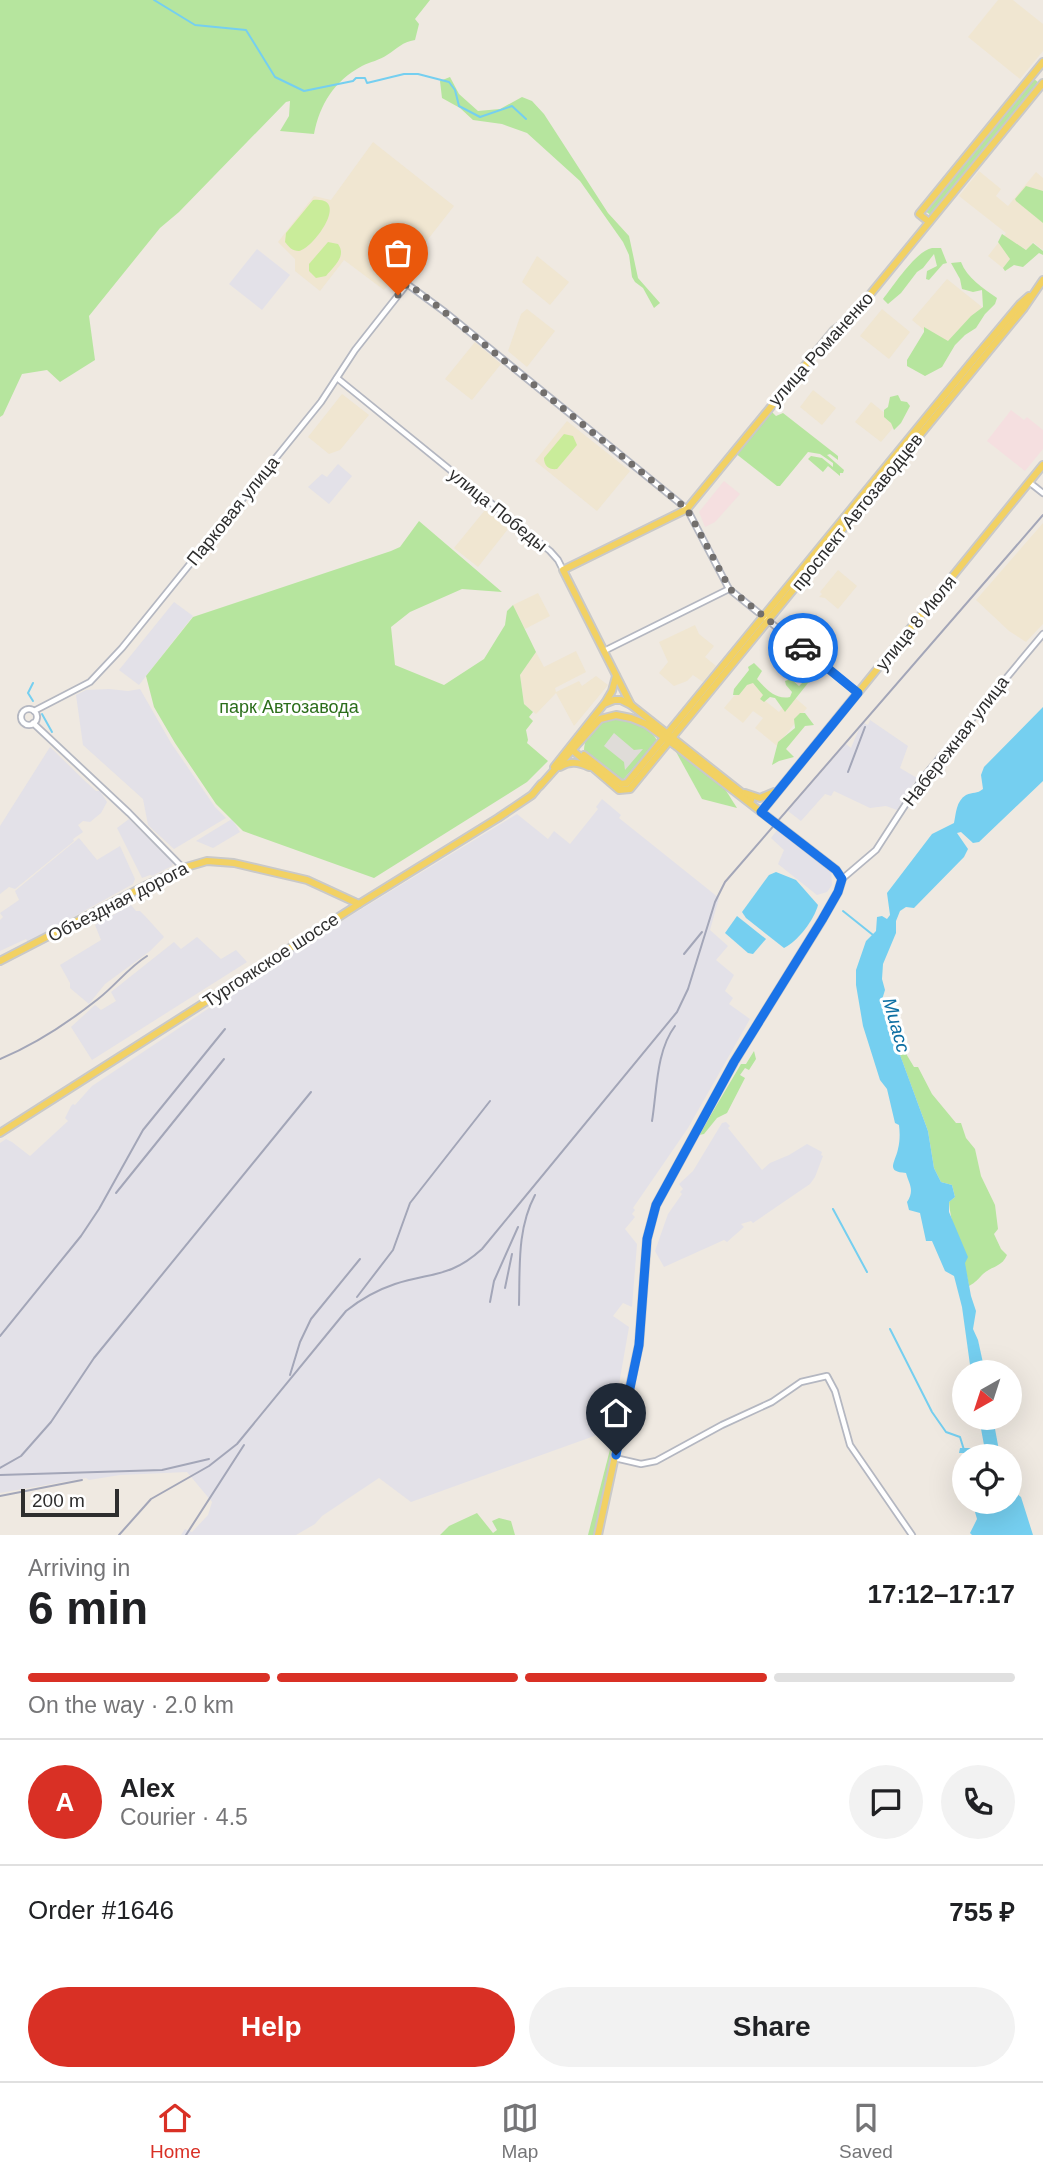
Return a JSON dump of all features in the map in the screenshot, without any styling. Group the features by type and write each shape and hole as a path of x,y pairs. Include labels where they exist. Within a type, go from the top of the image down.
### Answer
{"main road":[{"path":"929,222 919,214 1043,62"},
{"name":"улица Романенко","path":"564,570 687,509 834,330 850,319 1043,83"},
{"name":"проспект Автозаводцев","path":"624,788 631,789 669,737 1043,280"},
{"name":"улица 8 Июля","path":"761,812 1043,466"},
{"name":"улица Победы","path":"564,570 631,705"},
{"path":"572,747 604,704 612,691 616,676"},
{"path":"604,704 621,700 631,705 740,791 761,812"},
{"path":"572,747 600,719 623,716 638,720 669,737 676,746 836,870 842,879 838,892 822,920 734,1062 656,1205 647,1239 639,1345 598,1535"},
{"path":"572,747 591,768 619,790 624,788"},
{"path":"572,747 624,788"},
{"name":"Тургоякское шоссе","path":"540,786 556,770 572,747"},
{"name":"Тургоякское шоссе","path":"0,1133 533,795 572,747"},
{"path":"556,770 571,762 579,762 591,768"},
{"path":"740,791 760,798 779,790"},
{"name":"Объездная дорога","path":"0,961 183,868 207,861 234,863 307,880 359,904"}],"street":[{"name":"Парковая улица","path":"34,711 90,682 104,668 322,400 355,350 407,284 687,509"},
{"name":"улица Победы","path":"337,378 550,551 564,570"},
{"path":"1029,482 1043,493"},
{"path":"687,509 730,589 858,693"},
{"path":"604,651 730,589"},
{"name":"Набережная улица","path":"842,879 878,847 922,779 1043,634"},
{"path":"33,723 37,717 34,711 25,710 21,717 24,723 33,723 123,807 183,868"},
{"path":"836,870 851,872"},
{"path":"615,1458 641,1464 656,1461 722,1425 772,1402 801,1382 827,1376 835,1391 850,1445 912,1535"}],"shaded area":[{"path":"998,0 1013,0 1043,24 1043,51 1020,79 968,37"},
{"path":"373,142 454,206 418,252 397,242 388,234 379,236 408,260 384,290 344,260 320,291 295,271 295,259 278,242 314,196 331,200"},
{"path":"979,171 1001,189 996,196 1008,206 1036,172 1043,178 1043,250 1033,242 1027,250 1022,247 1004,269 988,256 1006,233 959,196"},
{"path":"257,249 290,275 262,310 229,284"},
{"path":"537,256 569,282 550,305 522,282"},
{"path":"947,279 982,307 939,359 930,335 912,320"},
{"path":"527,309 555,331 527,367 508,351 521,314"},
{"path":"882,309 910,332 889,359 860,336"},
{"path":"475,342 501,364 472,400 445,379"},
{"path":"813,390 836,408 822,425 800,407"},
{"path":"342,394 369,415 340,450 329,454 308,437"},
{"path":"871,402 897,423 881,442 855,422"},
{"path":"1011,410 1024,420 1027,417 1043,430 1043,449 1025,471 987,441"},
{"path":"567,421 630,471 597,511 535,461"},
{"path":"338,464 352,476 329,504 308,487 322,474 327,477"},
{"path":"724,481 740,494 715,522 705,527 699,512"},
{"path":"485,510 508,529 478,567 454,548"},
{"path":"1043,523 1043,624 1026,642 1009,631 976,600"},
{"path":"838,570 857,586 838,609 825,598 819,597"},
{"path":"538,593 550,616 525,629 513,605"},
{"path":"174,602 193,616 139,685 119,670"},
{"path":"695,625 699,634 714,646 705,657 716,666 703,682 693,675 687,681 674,686 659,673 668,662 659,642"},
{"path":"576,651 586,672 555,688 556,692 579,681 582,686 596,676 608,685 574,726 556,693 536,714 524,704 520,675 536,652 544,667"},
{"path":"749,678 768,693 763,699 779,712 793,696 807,708 777,746 755,728 763,718 753,711 743,723 724,708"},
{"path":"140,689 171,743 215,807 226,818 174,849 148,825 143,799 83,745 76,695 86,690"},
{"path":"870,720 908,746 900,768 917,778 897,810 886,806 870,808 834,791 831,796 825,794 801,821 788,811 846,744 851,748 859,729 864,723 868,725"},
{"path":"614,733 634,750 643,749 625,770 624,762 604,746"},
{"path":"50,747 96,791 100,791 107,802 101,813 90,822 83,821 78,825 83,832 73,839 74,841 15,889 9,887 0,894 0,826"},
{"path":"602,799 621,815 619,818 719,898 710,930 728,946 716,960 734,975 725,991 733,998 729,1004 750,1019 688,1128 633,1208 635,1210 632,1214 635,1217 625,1229 637,1244 632,1307 623,1303 613,1316 629,1327 611,1430 411,1502 379,1478 296,1535 181,1535 185,1529 192,1532 208,1515 212,1502 187,1472 120,1475 89,1480 86,1478 0,1493 0,1143 6,1139 30,1156 68,1121 65,1118 71,1106 92,1086 314,938 517,814 548,839 554,831 570,844 598,809 596,807"},
{"path":"129,819 173,863 172,866 142,878 117,828"},
{"path":"232,819 240,832 213,848 196,841"},
{"path":"778,829 831,871 832,885 827,892 817,895 778,864 784,850 771,838"},
{"path":"79,838 97,860 120,846 135,879 133,884 28,942 26,939 0,951 0,920 3,917 0,913 19,900 15,891"},
{"path":"131,905 164,937 150,951 105,984 89,1004 70,988 60,965 101,940 95,925"},
{"path":"197,937 221,959 236,950 247,962 92,1060 71,1027 95,1005 101,1010 116,1001 111,992 174,942 181,949"},
{"path":"726,1122 762,1170 807,1144 822,1152 815,1177 810,1184 753,1223 751,1221 741,1224 744,1227 727,1242 724,1240 664,1267 655,1251 668,1214 682,1194 680,1192 683,1189 679,1184 693,1171 722,1123"}],"green space":[{"path":"0,0 430,0 415,19 419,24 415,40 362,66 336,86 324,103 314,134 280,131 289,116 290,101 286,102 179,212 160,228 89,316 95,360 60,382 47,370 22,374 0,417"},
{"path":"450,77 459,94 478,111 500,109 522,97 532,101 544,114 608,213 629,236 638,278 660,303 654,308 643,288 635,282 623,242 580,181 527,133 502,124 473,120 460,108 442,98 440,81"},
{"path":"1033,78 1039,83 932,216 925,211"},
{"path":"1026,186 1043,191 1043,223 1015,199"},
{"path":"313,200 324,201 329,206 326,223 313,242 299,251 294,250 285,242 286,233"},
{"path":"1002,234 1026,250 1033,243 1043,251 1043,255 1039,253 1023,267 1014,265 1005,271 1003,268 1010,259 998,242"},
{"path":"328,242 338,244 340,257 326,276 316,278 309,271 309,264"},
{"path":"932,248 941,248 947,263 929,280 926,279 927,271 937,266 934,254 901,293 888,304 883,299 899,278 919,255"},
{"path":"961,262 971,278 997,298 976,328 955,345 942,367 925,376 907,366 907,360 924,332 924,327 948,341 983,307 982,290 973,292 962,289 951,263"},
{"path":"898,395 901,401 910,406 894,430 884,417 884,410 888,407 890,397"},
{"path":"770,410 776,416 783,413 838,456 838,460 830,454 827,455 844,470 843,473 840,473 840,476 828,466 823,472 808,459 811,456 822,458 833,467 833,463 820,454 808,452 780,486 777,486 735,453"},
{"path":"564,434 573,436 577,445 557,469 549,468 544,458"},
{"name":"парк Автозавода","path":"419,521 502,592 462,589 410,612 391,627 395,665 444,685 484,659 505,625 507,611 513,605 536,652 520,675 524,704 533,712 529,717 533,721 526,730 527,743 548,761 527,782 374,878 243,831 216,804 175,743 154,707 146,676 193,617 391,551 400,547"},
{"path":"794,650 819,669 817,679 808,683 785,712 775,698 770,697 764,702 760,699 763,695 753,683 747,685 739,695 733,695 734,689 749,670 748,667 754,663 762,671 757,679 764,686 776,695 790,697 792,692 785,681 791,679 799,686 809,676 811,669"},
{"path":"800,713 805,713 814,725 805,726 786,749 794,757 772,765 778,742 795,728 794,719"},
{"path":"612,719 638,724 650,731 657,741 622,781 584,750 586,739 593,730"},
{"path":"675,750 725,789 737,808 702,799"},
{"path":"886,1017 903,1039 899,1042 914,1067 918,1067 932,1094 956,1123 961,1123 966,1138 975,1149 981,1176 995,1205 998,1229 994,1234 1007,1255 1002,1262 986,1271 969,1286 950,1212 949,1202 955,1197 952,1185 941,1182 934,1168 928,1131"},
{"path":"754,1051 756,1059 749,1070 745,1068 740,1075 745,1078 727,1113 717,1118 704,1134 699,1135 741,1064 746,1064"},
{"path":"614,1434 617,1434 594,1535 588,1535"},
{"path":"477,1513 493,1533 497,1530 492,1521 499,1518 511,1521 515,1535 440,1535 449,1526"}],"water":[{"name":"Миасс","path":"1043,707 1043,781 979,842 973,843 961,832 957,833 968,849 964,857 914,908 906,907 900,911 896,921 896,933 883,964 882,979 885,990 881,1003 928,1131 934,1168 941,1182 952,1185 955,1197 949,1202 949,1212 968,1257 965,1263 976,1311 973,1329 982,1360 969,1360 962,1307 954,1276 945,1271 932,1241 926,1241 920,1213 909,1210 907,1202 911,1190 906,1173 893,1169 899,1143 899,1125 895,1123 887,1089 880,1080 863,1026 856,970 866,941 876,931 877,917 887,919 890,915 887,893 932,834 954,823 960,801 966,795 983,789 981,775 984,767"},
{"path":"776,872 796,880 818,905 805,929 784,948 742,912 769,875"},
{"path":"737,916 766,939 753,954 748,953 725,933"},
{"path":"981,1430 995,1430 998,1444 984,1444"},
{"path":"1022,1500 1033,1535 972,1535 970,1533 977,1519 976,1514 1022,1514"}],"waterway":[{"path":"154,0 195,25 246,30 275,77 304,91 353,81 356,78 365,78 367,83 404,74 418,74 449,82 455,90 459,106 480,117 512,106 526,119"},
{"path":"33,683 28,693 33,701"},
{"path":"42,714 52,732"},
{"path":"843,911 873,935"},
{"path":"833,1209 867,1272"},
{"path":"890,1329 932,1412 946,1432 960,1437 962,1444"}],"railway":[{"path":"119,1535 151,1499 209,1466 237,1444 346,1311 388,1286 450,1270 482,1249 677,1012 688,989 715,902 725,882 1043,515"},
{"path":"848,772 865,727"},
{"path":"684,954 702,932"},
{"path":"0,1059 38,1040 75,1016 147,956"},
{"path":"652,1121 661,1059 675,1026"},
{"path":"0,1336 81,1236 143,1130 225,1029"},
{"path":"116,1193 224,1059"},
{"path":"0,1468 21,1456 51,1422 94,1358 311,1092"},
{"path":"357,1297 393,1250 410,1203 490,1101"},
{"path":"519,1305 522,1235 535,1195"},
{"path":"490,1302 494,1281 518,1227"},
{"path":"505,1288 512,1254"},
{"path":"290,1375 300,1342 311,1319 360,1259"},
{"path":"186,1535 244,1445"},
{"path":"0,1475 162,1470 209,1459"},
{"path":"0,1496 82,1480"}],"way so far":[{"path":"398,295 407,284 421,293 687,509 730,589 803,648"}],"route":[{"path":"616,1455 634,1377 647,1239 656,1205 734,1062 822,920 838,892 842,879 836,870 761,812 858,693 803,648"}]}
